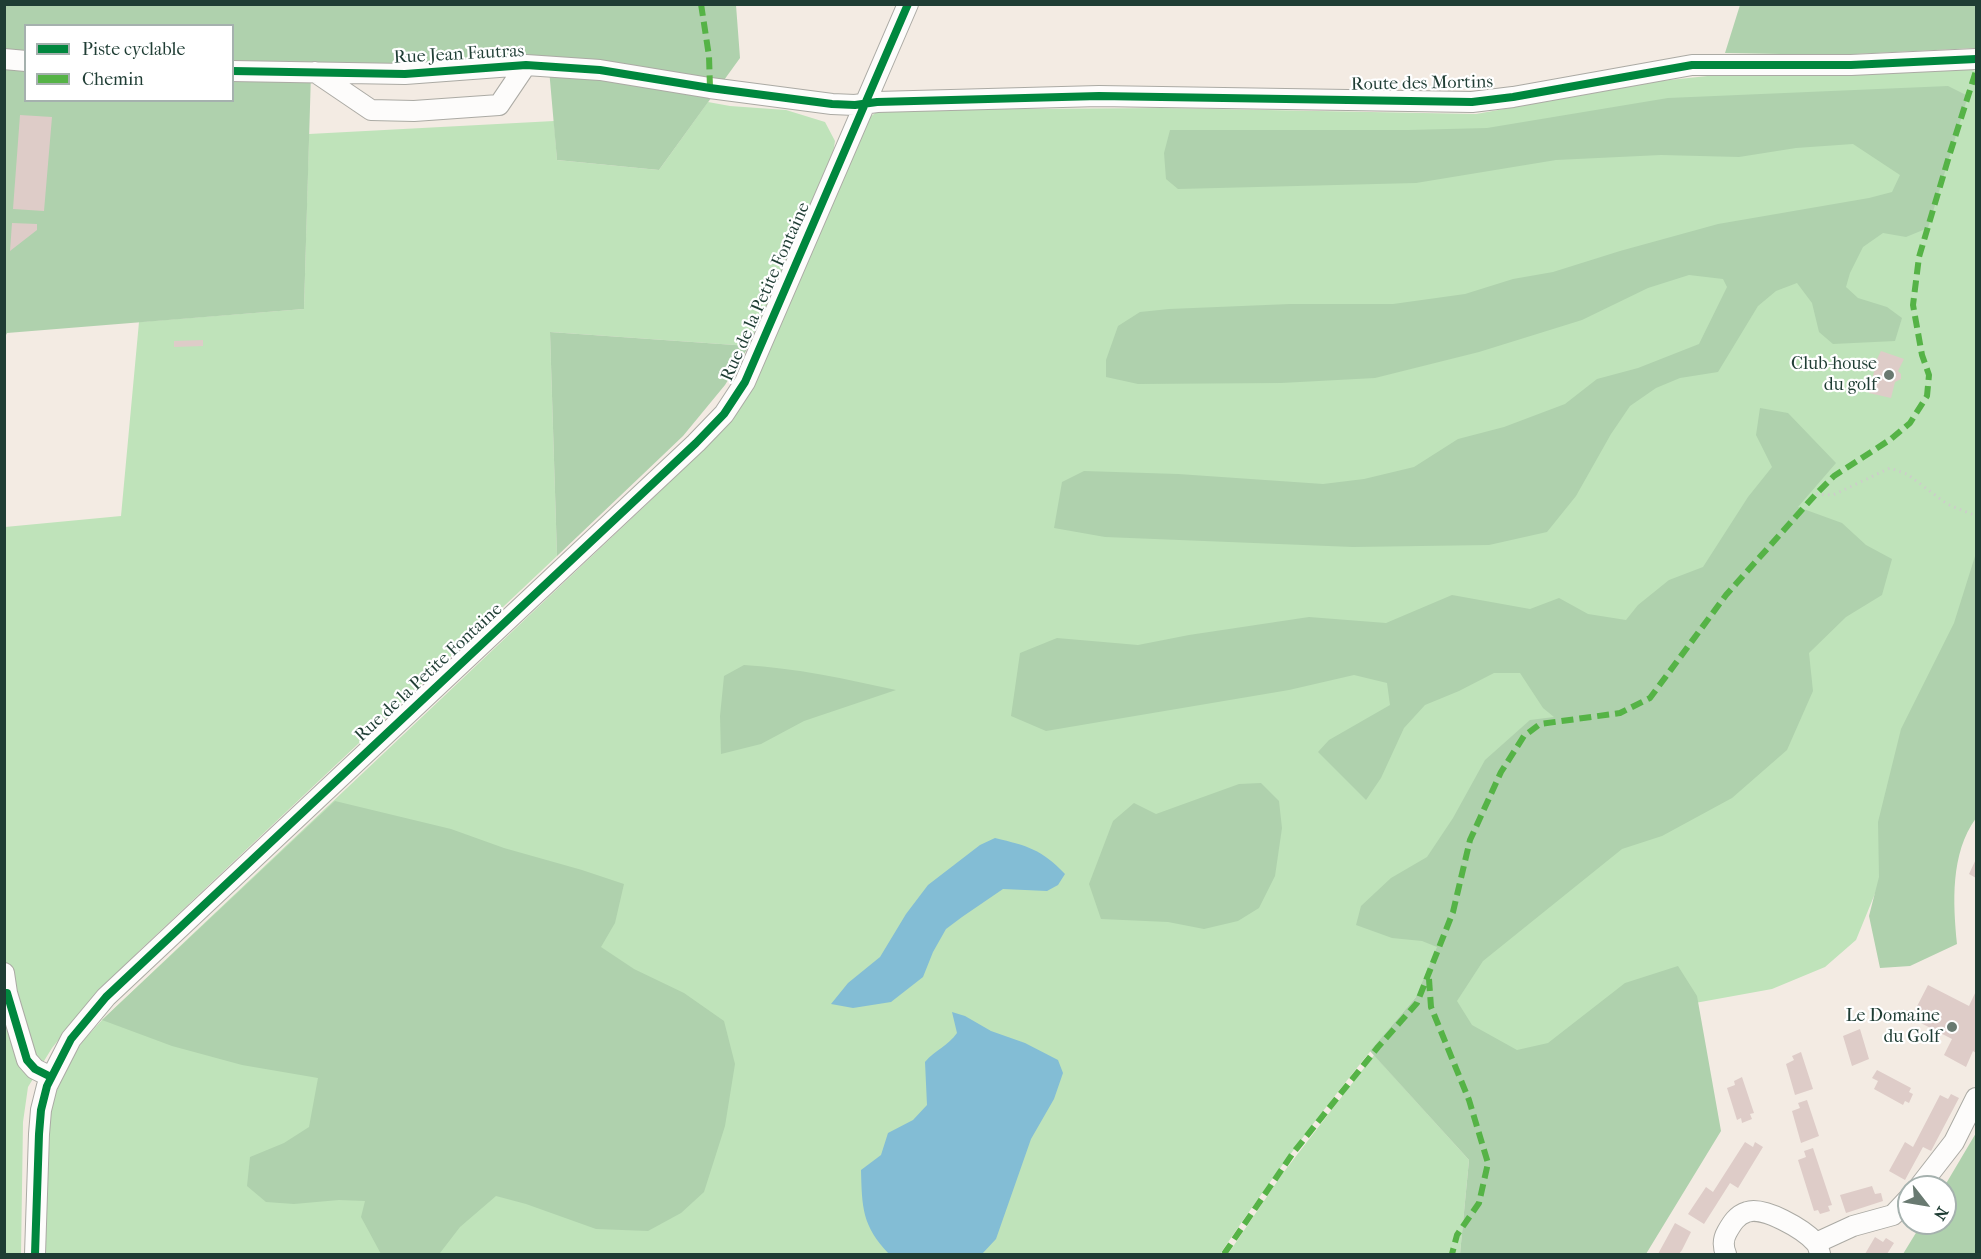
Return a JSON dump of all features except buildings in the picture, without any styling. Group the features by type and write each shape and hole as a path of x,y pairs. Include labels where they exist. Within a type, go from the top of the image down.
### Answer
{"street":[{"name":"Rue de la Petite Fontaine","path":"35,1254 41,1110 51,1077 72,1039 106,997 688,451 724,414 745,382 908,4"},
{"path":"4,59 24,62"},
{"name":"Route des Mortins","path":"865,104 1099,96 1472,102 1514,97 1692,65 1851,65 1977,59"},
{"name":"Rue Jean Fautras","path":"234,71 405,74 526,65 600,70 710,88 832,104 865,104"},
{"path":"315,72 371,110 414,111 499,105 526,65"},
{"path":"4,973 6,993 27,1060 35,1069 51,1077"},
{"path":"1928,1175 1954,1142 1977,1098"},
{"path":"1726,1254 1725,1236 1733,1221 1748,1211 1763,1212 1792,1225 1818,1249 1853,1226 1893,1215 1897,1211"}],"path":[{"path":"1816,494 1833,495 1890,468 1907,474 1947,504 1977,516"}],"green space":[{"path":"5,5 736,5 740,58 659,170 557,160 549,69 311,73 304,309 7,333 5,337"},
{"path":"1740,5 1976,5 1976,48 1836,55 1725,53"},
{"path":"1967,69 1976,71 1976,576 1883,874 1856,940 1825,967 1772,989 1673,1007 1521,1065 1416,997 1314,1123 1220,1254 44,1254 51,1106 63,1074 82,1042 102,1020 649,502 725,427 865,121 879,110 1161,108 1476,114 1660,81 1736,73"},
{"path":"1948,86 1968,96 1928,228 1906,237 1883,233 1863,247 1846,287 1858,298 1887,307 1902,318 1895,341 1833,344 1819,332 1812,303 1797,283 1776,291 1758,306 1718,372 1680,378 1656,388 1630,406 1611,434 1576,496 1547,532 1489,545 1353,547 1105,537 1054,528 1062,482 1084,471 1178,474 1323,484 1364,479 1414,467 1458,439 1504,427 1565,404 1597,379 1638,368 1699,344 1727,287 1723,279 1689,275 1648,288 1582,320 1479,352 1375,378 1281,383 1138,384 1106,377 1106,360 1118,326 1140,312 1290,304 1393,304 1465,294 1513,279 1553,272 1718,224 1892,192 1900,175 1853,144 1796,148 1739,157 1661,155 1556,160 1416,183 1178,189 1166,179 1164,153 1170,130 1487,128 1668,98"},
{"path":"708,102 786,110 825,122 835,141 833,154 749,346 550,332 557,556 140,950 85,1007 52,1048 28,1087 23,1122 21,1254 5,1254 5,527 121,516 139,322 304,309 309,134 554,121 557,160 659,170"},
{"path":"550,332 749,346 725,385 683,436 557,556"},
{"path":"1760,408 1788,413 1836,463 1798,507 1842,523 1866,545 1892,559 1882,595 1846,617 1809,653 1813,691 1787,750 1732,798 1662,836 1622,849 1483,961 1457,1001 1472,1025 1517,1050 1548,1043 1625,983 1678,966 1697,996 1721,1131 1646,1254 1460,1254 1469,1160 1370,1051 1416,997 1437,947 1422,941 1392,938 1356,925 1361,906 1391,878 1427,857 1453,818 1485,760 1530,720 1554,717 1543,708 1520,673 1494,673 1425,705 1404,728 1381,778 1366,800 1318,752 1329,740 1390,705 1387,683 1354,675 1289,690 1046,731 1011,716 1020,653 1057,638 1138,645 1309,617 1386,623 1452,595 1530,609 1559,598 1588,614 1626,620 1638,605 1669,580 1703,567 1748,497 1772,467 1756,435"},
{"path":"1976,553 1976,818 1962,847 1955,879 1957,944 1910,966 1880,968 1869,916 1879,877 1878,822 1901,729 1954,623"},
{"path":"744,665 802,671 896,690 804,721 761,744 721,754 720,716 724,676"},
{"path":"1261,783 1279,801 1282,828 1275,876 1259,908 1238,921 1204,929 1168,922 1101,919 1089,884 1113,821 1134,803 1156,814 1239,784"},
{"path":"335,801 451,829 504,848 624,884 615,923 601,947 634,969 684,993 724,1021 735,1064 725,1126 704,1192 681,1213 648,1231 596,1229 526,1204 496,1196 460,1227 440,1253 381,1254 361,1217 365,1201 339,1200 294,1204 266,1202 247,1186 250,1157 284,1143 309,1127 318,1078 242,1065 172,1046 102,1020"},
{"path":"1374,1055 1469,1160 1460,1254 1228,1254 1283,1173"},
{"path":"1976,1133 1976,1254 1903,1254 1915,1235 1957,1235 1957,1175 1951,1175"}],"water":[{"path":"995,838 1016,843 1041,854 1065,874 1058,885 1047,891 1003,889 962,917 946,929 923,977 891,1002 853,1008 831,1004 848,983 880,957 906,914 928,885 980,845"},
{"path":"952,1012 965,1016 991,1031 1025,1043 1058,1060 1063,1073 1054,1099 1031,1139 996,1239 982,1254 889,1254 873,1234 865,1215 861,1170 881,1155 888,1133 913,1120 927,1105 925,1062 957,1033"}],"marked path":[{"path":"701,4 709,56 710,88"},
{"path":"1224,1254 1293,1153 1378,1047 1417,1003 1453,912 1470,840 1501,772 1524,736 1540,724 1620,713 1650,698 1726,595 1816,494 1834,476 1891,439 1910,423 1927,396 1929,375 1922,355 1913,305 1919,257 1976,71"},
{"path":"1429,979 1431,1007 1469,1100 1488,1163 1479,1203 1457,1235 1452,1254"}],"cycle path":[{"path":"35,1254 41,1110 47,1086 71,1039 106,997 696,443 724,414 745,382 908,4"},
{"path":"234,71 405,74 526,65 600,70 710,88 855,105 877,102 1099,96 1472,102 1513,97 1692,65 1851,65 1976,59"},
{"path":"4,993 7,993 27,1060 35,1069 51,1077"}],"place":[{"name":"Club-house du golf","path":"1889,375"},
{"name":"Le Domaine du Golf","path":"1952,1027"}]}
